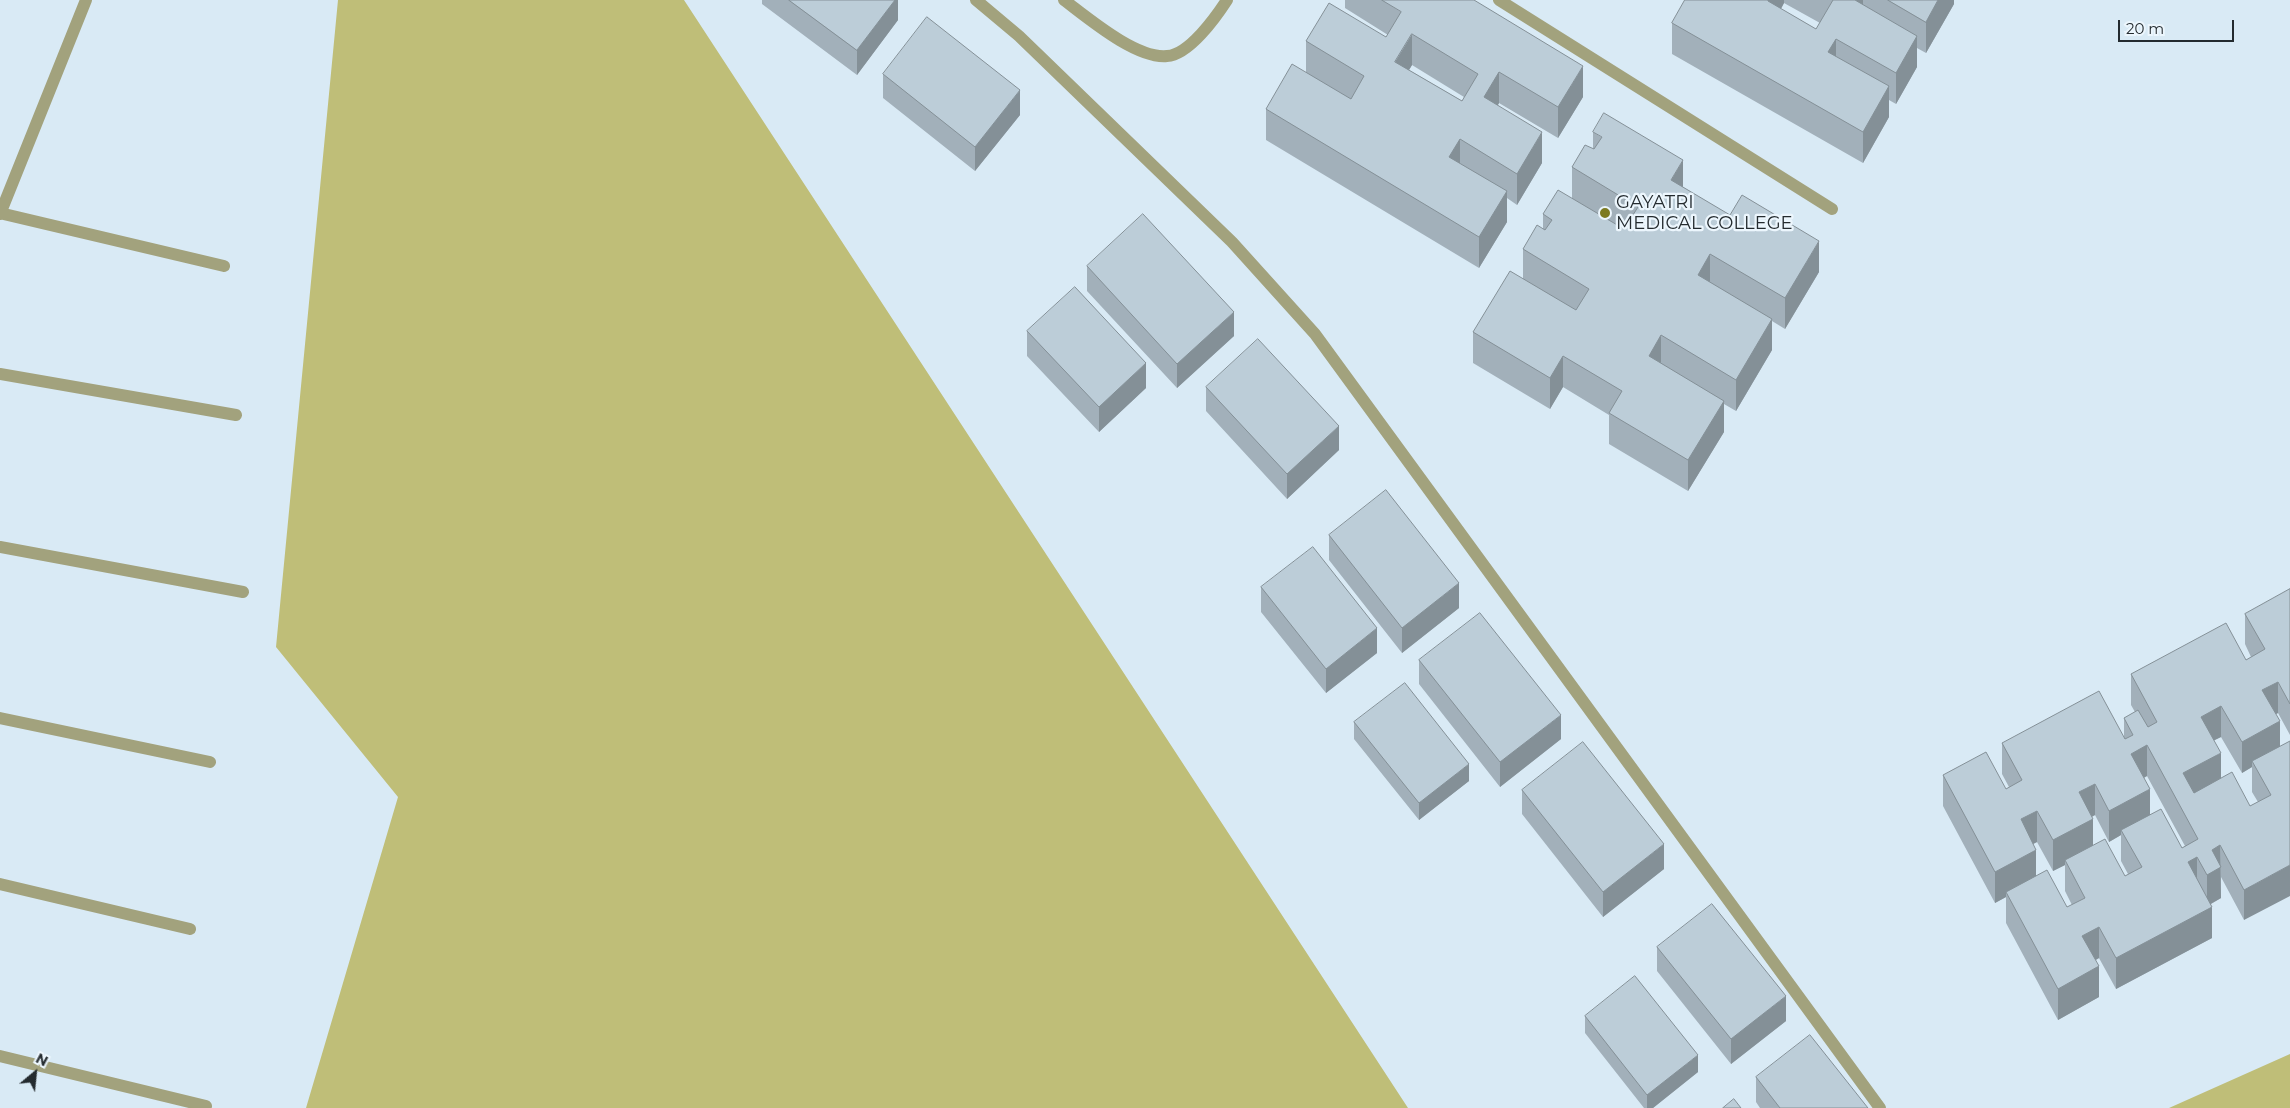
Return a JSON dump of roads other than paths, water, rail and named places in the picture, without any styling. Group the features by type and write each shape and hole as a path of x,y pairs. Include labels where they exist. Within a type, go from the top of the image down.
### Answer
{"street":[{"path":"86,0 0,214 224,266"},
{"path":"976,0 1020,36 1232,242 1315,334 1880,1108"},
{"path":"1064,0 1117,38 1142,52 1168,56 1190,46 1217,16 1227,0"},
{"path":"1499,0 1832,210"},
{"path":"0,374 236,415"},
{"path":"0,547 243,592"},
{"path":"0,718 210,762"},
{"path":"0,884 190,929"},
{"path":"0,1056 206,1106"}],"place":[{"name":"GAYATRI MEDICAL COLLEGE","path":"1605,213"}]}
